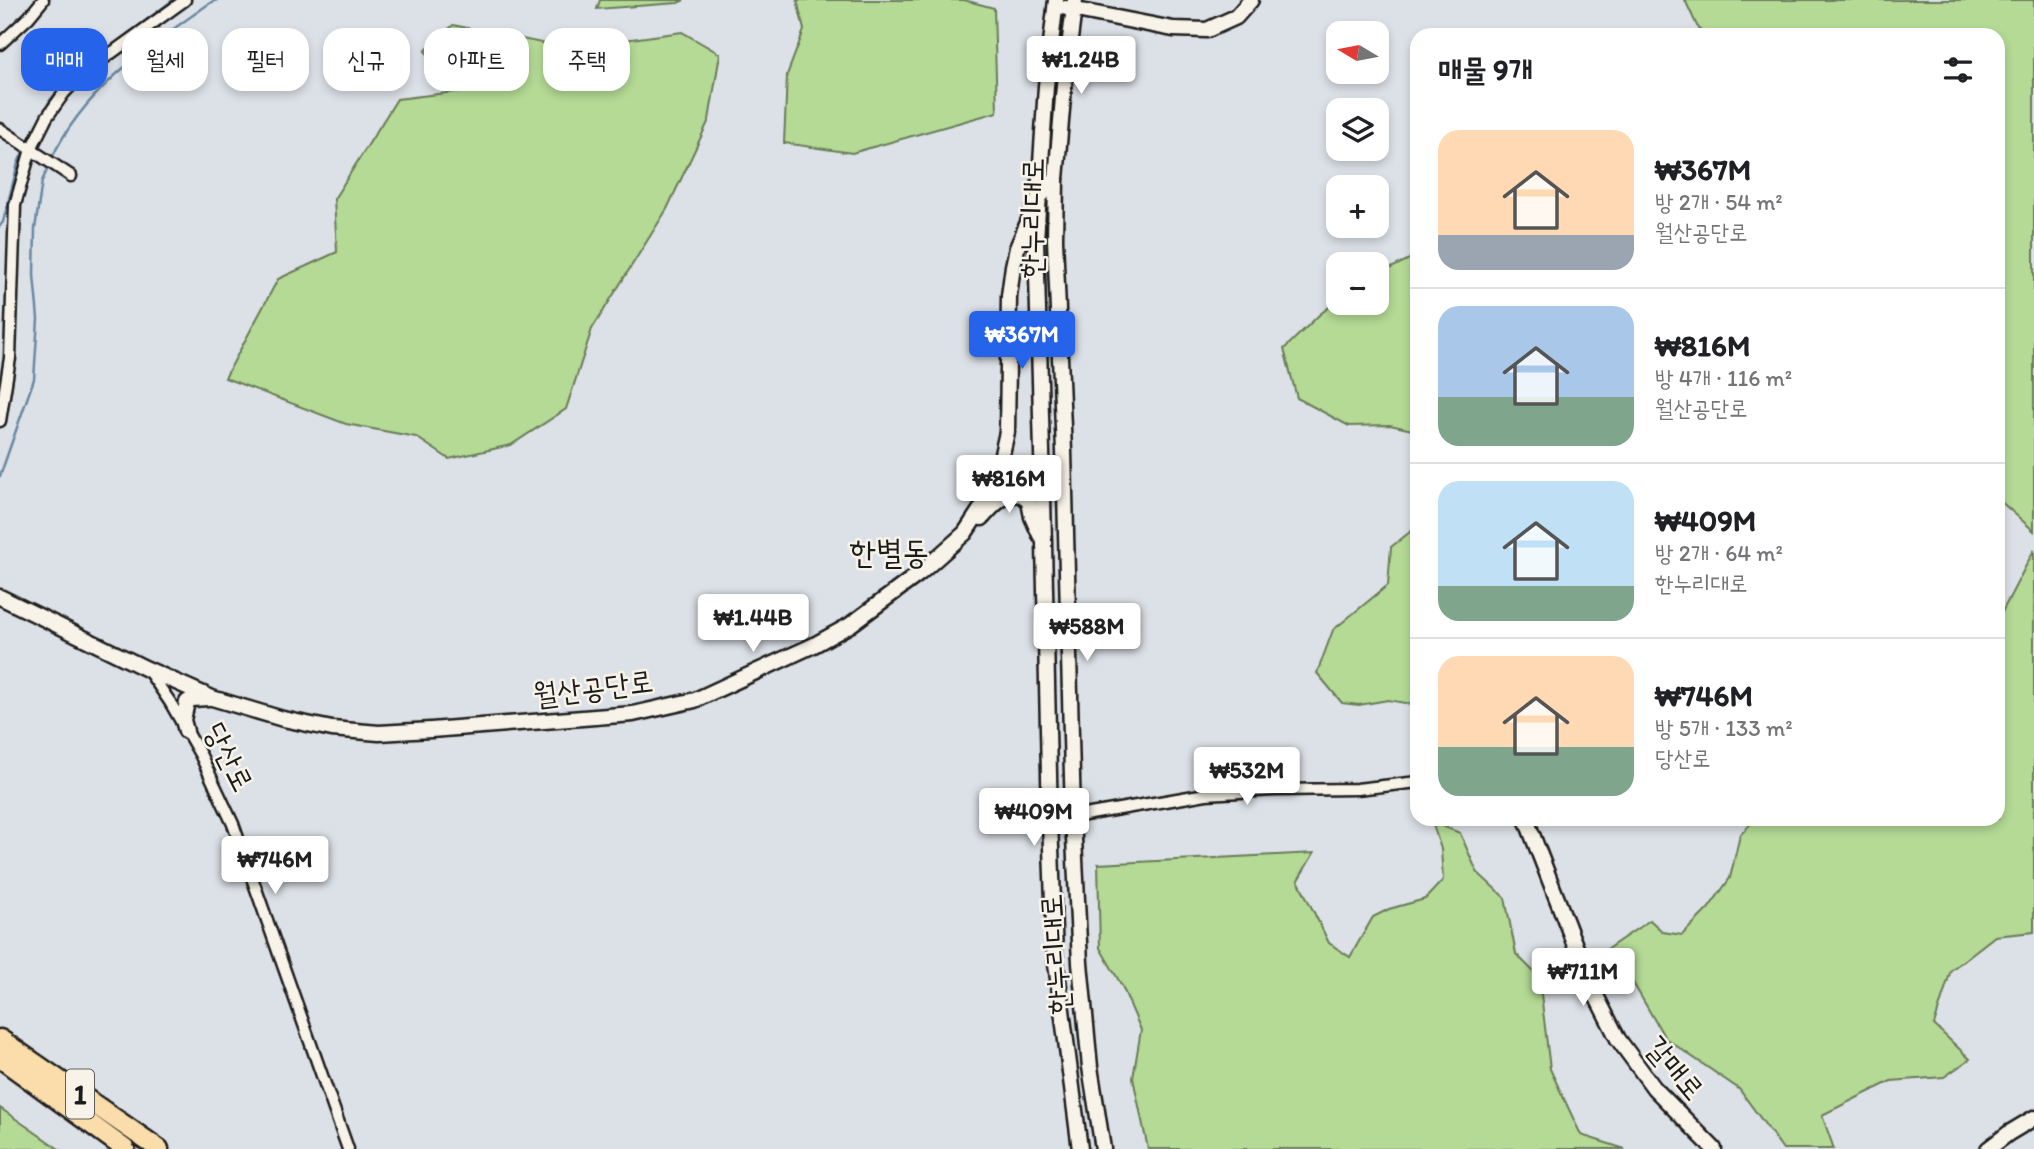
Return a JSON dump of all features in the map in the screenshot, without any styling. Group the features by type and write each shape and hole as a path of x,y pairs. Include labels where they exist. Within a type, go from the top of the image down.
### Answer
{"highway":[{"name":"1","path":"0,1040 159,1149"},
{"name":"1","path":"0,1058 125,1149"}],"street":[{"path":"0,44 43,0"},
{"path":"0,421 10,358 15,205 30,148 47,117 80,75 185,0"},
{"path":"1055,3 1074,5 1173,29 1207,30 1236,17 1251,0"},
{"name":"한누리대로","path":"1055,3 1035,240 1055,956 1080,1149"},
{"name":"한누리대로","path":"1074,5 1056,179 1055,239 1080,964 1090,1067 1103,1149"},
{"path":"0,129 67,174"},
{"name":"월산공단로","path":"147,669 212,698 283,719 332,729 379,733 633,714 695,700 814,645 850,625 920,573 965,533 984,504 999,467 1007,432 1009,296 1013,266 1024,230 1038,199 1056,179"},
{"path":"965,533 975,527 1004,496 1023,495 1029,502 1032,517 1044,544"},
{"name":"당산로","path":"0,597 147,669 170,702 215,782 233,824 348,1149"},
{"path":"186,730 184,711 187,702 192,699 212,698"},
{"path":"1073,817 1206,794 1357,789 1410,783"},
{"name":"갈매로","path":"1529,826 1590,984 1618,1039 1654,1088 1714,1149"},
{"path":"1988,1149 2034,1118"}],"green space":[{"path":"600,0 684,0 678,3 597,9"},
{"path":"797,0 964,0 994,8 997,112 852,153 784,143 787,75 804,30"},
{"path":"1685,0 2034,0 2034,531 2005,505 2005,28 1697,26"},
{"path":"682,32 720,54 709,120 667,209 592,329 566,409 511,445 449,459 416,437 346,424 225,378 278,279 337,252 334,199 397,99 463,91 529,91 529,40 543,43 543,91 630,91 630,39"},
{"path":"1410,258 1410,429 1390,425 1349,426 1297,398 1284,349 1326,310 1326,315 1389,315 1389,269"},
{"path":"1410,532 1410,704 1388,700 1359,705 1342,703 1317,673 1333,630 1388,585 1391,547"},
{"path":"2034,550 2034,932 1995,936 1951,970 1934,1025 1970,1059 1944,1077 1891,1081 1822,1115 1834,1149 1783,1149 1739,1089 1665,1038 1618,957 1600,954 1650,920 1663,932 1682,935 1708,909 1730,878 1740,835 1748,826 2005,826 2005,606"},
{"path":"1433,826 1442,826 1460,833 1477,872 1505,898 1516,954 1539,977 1550,1069 1581,1135 1625,1149 1148,1149 1133,1078 1141,1030 1122,986 1100,948 1098,864 1314,853 1298,880 1329,943 1350,957 1373,917 1389,909 1425,899 1443,880 1441,849"},
{"path":"0,1108 3,1110 59,1149 0,1149"}],"waterway":[{"path":"27,143 50,100 74,72 173,0"},
{"path":"51,160 65,135 99,91 141,53 217,0"},
{"path":"0,226 24,150"},
{"path":"0,476 34,379 38,319 34,275 35,229 42,181 49,166"}],"district":[{"name":"한별동","path":"889,551"}]}
